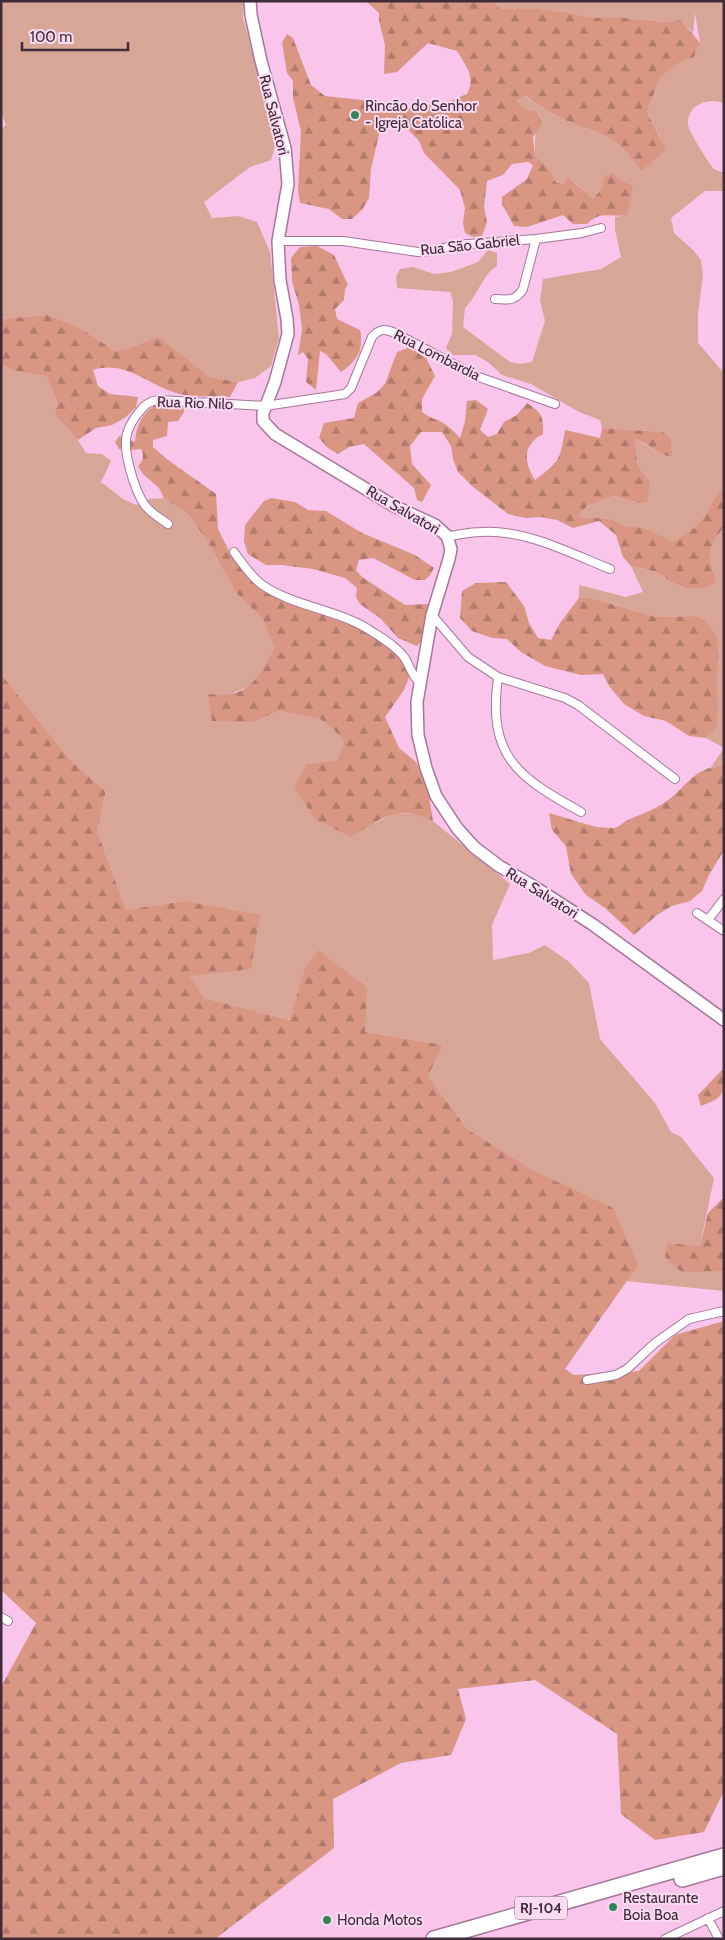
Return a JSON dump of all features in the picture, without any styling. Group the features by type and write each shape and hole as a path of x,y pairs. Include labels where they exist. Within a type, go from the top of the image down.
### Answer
{"highway":[{"name":"RJ-104","path":"434,1939 724,1856"},
{"name":"RJ-104","path":"466,1939 724,1867"}],"street":[{"name":"Rua Salvatori","path":"250,1 251,15 261,61 285,148 288,184 278,241 280,280 288,334 275,382 265,406 263,421 275,434 394,506 435,525 447,536 451,549 432,615 416,702 418,735 436,796 456,828 474,847 499,866 592,924 724,1020"},
{"name":"Rua São Gabriel","path":"278,241 342,241 418,252 432,251 455,245 582,234 601,228"},
{"path":"495,298 508,300 520,295 536,239"},
{"name":"Rua Lombardia","path":"265,406 345,394 351,388 372,336 378,330 384,329 476,376 555,404"},
{"name":"Rua Rio Nilo","path":"168,524 155,516 146,507 137,491 129,467 126,436 134,419 145,405 153,400 159,400 265,406"},
{"path":"447,536 483,532 516,535 552,546 610,569"},
{"path":"234,552 250,574 262,584 279,593 366,628 390,644 405,659 412,674 420,683"},
{"path":"432,615 468,657 498,678 565,698 578,705 675,779"},
{"path":"498,678 495,716 504,748 513,766 530,782 581,812"},
{"path":"708,920 724,898"},
{"path":"697,913 724,931"},
{"path":"587,1380 616,1375 627,1369 655,1342 689,1319 724,1311"},
{"path":"665,1939 724,1911"},
{"path":"708,1918 718,1939"}],"shaded area":[{"path":"1,1 244,1 243,18 277,138 271,160 250,167 204,202 212,218 239,216 257,222 270,252 279,338 271,366 255,378 238,382 210,377 158,336 135,346 115,351 77,326 47,315 1,319 1,129 6,125 1,112"},
{"path":"493,1 724,1 724,103 711,101 695,107 691,112 688,125 713,168 724,173 724,191 705,191 671,218 674,233 701,260 703,275 698,314 698,343 724,373 724,488 717,495 698,524 673,543 644,528 626,526 612,519 578,517 587,506 614,496 638,503 650,482 638,462 636,439 659,452 673,457 671,438 663,432 602,428 600,420 579,412 531,384 502,375 488,362 475,355 453,355 446,348 452,334 453,301 450,292 397,288 396,277 400,269 413,267 434,274 451,272 478,262 488,250 497,253 497,266 484,279 465,308 463,327 510,362 520,364 532,362 545,321 540,300 543,279 601,269 621,257 615,230 615,217 627,215 604,177 600,191 593,200 576,183 556,184 547,166 535,156 536,111 525,109 518,102 524,96 559,117 608,137 624,150 641,171 660,137 647,112 660,78 679,63 694,57 700,43 695,13 693,33 681,20 662,22 625,18 593,18 539,9 501,9"},
{"path":"1,364 14,371 46,376 57,401 55,415 78,440 86,453 102,454 111,461 101,482 123,499 136,505 150,499 164,498 190,516 209,544 236,593 262,618 274,647 265,666 252,685 225,696 254,722 279,711 320,719 344,741 338,760 307,764 375,823 394,813 420,814 433,821 510,884 492,925 493,960 529,953 545,945 568,961 589,983 600,1039 655,1103 671,1132 681,1137 714,1178 700,1246 668,1243 718,1271 724,1271 724,1291 626,1281 637,1264 536,1172 467,1129 428,1076 443,1045 365,1032 304,970 291,1020 204,998 190,976 184,901 126,910 97,831 106,791 72,762 1,674"},
{"path":"724,528 724,748 706,738 717,728 718,705 717,679 719,654 717,636 709,624 698,616 656,617 591,598 579,598 579,585 626,597 643,592 631,566 657,572 671,582 685,588 705,588 717,583 710,554 714,541"},
{"path":"724,748 724,765 711,767"}],"green space":[{"path":"366,1 493,1 501,9 539,9 593,18 625,18 662,22 681,20 700,43 694,57 679,63 660,78 647,112 666,150 641,171 624,150 608,137 559,117 525,96 518,101 526,109 536,111 542,124 533,137 535,156 547,166 556,183 563,184 569,178 593,199 600,191 604,177 612,173 620,180 633,186 627,215 606,215 597,217 587,224 573,224 563,215 527,227 514,226 502,204 502,197 527,179 533,165 528,162 512,164 503,175 487,181 484,207 487,222 482,236 473,237 465,233 463,223 465,208 460,190 424,153 419,141 401,122 387,117 381,126 371,169 369,198 362,210 352,219 342,219 329,209 300,203 298,190 301,131 293,98 293,81 287,73 282,42 287,34 293,38 311,85 325,96 380,102 406,109 450,101 467,94 470,88 469,72 457,51 428,43 397,72 384,74 385,45 379,13"},
{"path":"317,246 334,255 348,285 345,289 344,300 335,309 337,319 360,330 361,343 356,359 341,372 326,354 320,351 316,390 306,382 308,359 303,352 298,355 302,330 299,305 292,281 291,258 300,247"},
{"path":"47,315 77,326 115,351 135,346 158,336 210,377 238,382 230,397 182,395 165,389 136,374 116,368 93,370 98,386 110,394 138,397 136,407 126,417 112,425 96,428 78,440 55,415 57,401 46,376 14,371 1,364 1,319"},
{"path":"410,347 426,358 435,376 422,399 422,412 443,423 460,438 465,421 467,401 476,400 488,409 480,430 488,437 497,434 504,422 517,415 527,403 536,409 541,415 543,434 531,443 527,454 529,467 535,480 558,459 565,430 600,438 602,428 663,432 671,438 673,457 663,454 636,439 638,462 642,472 650,482 647,502 638,503 614,496 587,506 578,517 612,519 626,526 644,528 673,542 698,524 717,495 724,488 724,528 714,541 710,554 717,583 705,588 685,588 671,582 657,572 631,566 623,557 616,535 599,521 573,528 557,520 541,517 526,518 508,514 472,486 458,472 451,446 442,432 421,432 410,446 412,464 431,485 422,502 417,500 414,488 364,444 349,447 338,454 328,448 319,438 324,423 354,418 358,403 376,393 385,384 397,352"},
{"path":"155,405 185,406 184,412 178,421 168,422 167,436 153,440 153,447 216,494 218,529 230,553 240,564 288,603 341,618 373,636 397,655 410,675 404,690 385,717 399,748 415,761 426,779 433,821 410,813 400,813 381,819 351,837 315,819 294,787 307,764 338,760 344,741 332,728 320,719 279,711 254,722 212,721 208,694 221,695 233,693 250,685 263,669 274,647 262,618 236,593 209,544 190,516 164,498 159,488 143,474 138,466 143,458 141,449 119,449 115,442 119,436 135,442 140,421"},
{"path":"271,498 295,502 308,510 326,511 362,533 415,555 434,568 425,580 415,580 373,558 359,560 356,570 362,577 405,605 429,604 423,639 417,646 398,638 380,618 360,604 356,597 357,588 345,578 313,569 266,565 248,554 244,541 245,525 264,501"},
{"path":"506,582 524,606 529,623 538,638 551,640 560,623 579,598 591,598 656,617 698,616 709,624 717,636 719,654 717,728 706,738 689,736 666,721 644,716 624,704 609,686 603,674 581,675 545,666 521,652 507,639 492,638 472,631 460,618 462,591 476,583"},
{"path":"1,674 72,762 106,791 97,831 126,910 184,901 260,915 251,969 190,976 204,998 290,1020 304,970 318,950 367,988 365,1032 443,1045 428,1076 467,1129 536,1172 613,1208 638,1265 565,1369 574,1375 639,1371 675,1335 724,1321 724,1791 704,1832 655,1840 621,1814 617,1734 535,1680 458,1689 466,1719 451,1755 401,1763 333,1799 334,1848 215,1939 1,1939 1,1687 36,1623 1,1590"},
{"path":"724,765 724,850 702,891 690,901 672,906 657,915 634,935 605,908 586,895 571,874 566,846 552,830 549,813 589,825 615,828 664,803 704,770"},
{"path":"724,1068 722,1094 715,1100 701,1106 698,1095"},
{"path":"724,1197 724,1271 681,1272 665,1257 668,1243 700,1246 708,1213"}],"place":[{"name":"Rincão do Senhor - Igreja Católica","path":"355,115"},
{"name":"Restaurante Boia Boa","path":"613,1907"},
{"name":"Honda Motos","path":"327,1920"}]}
